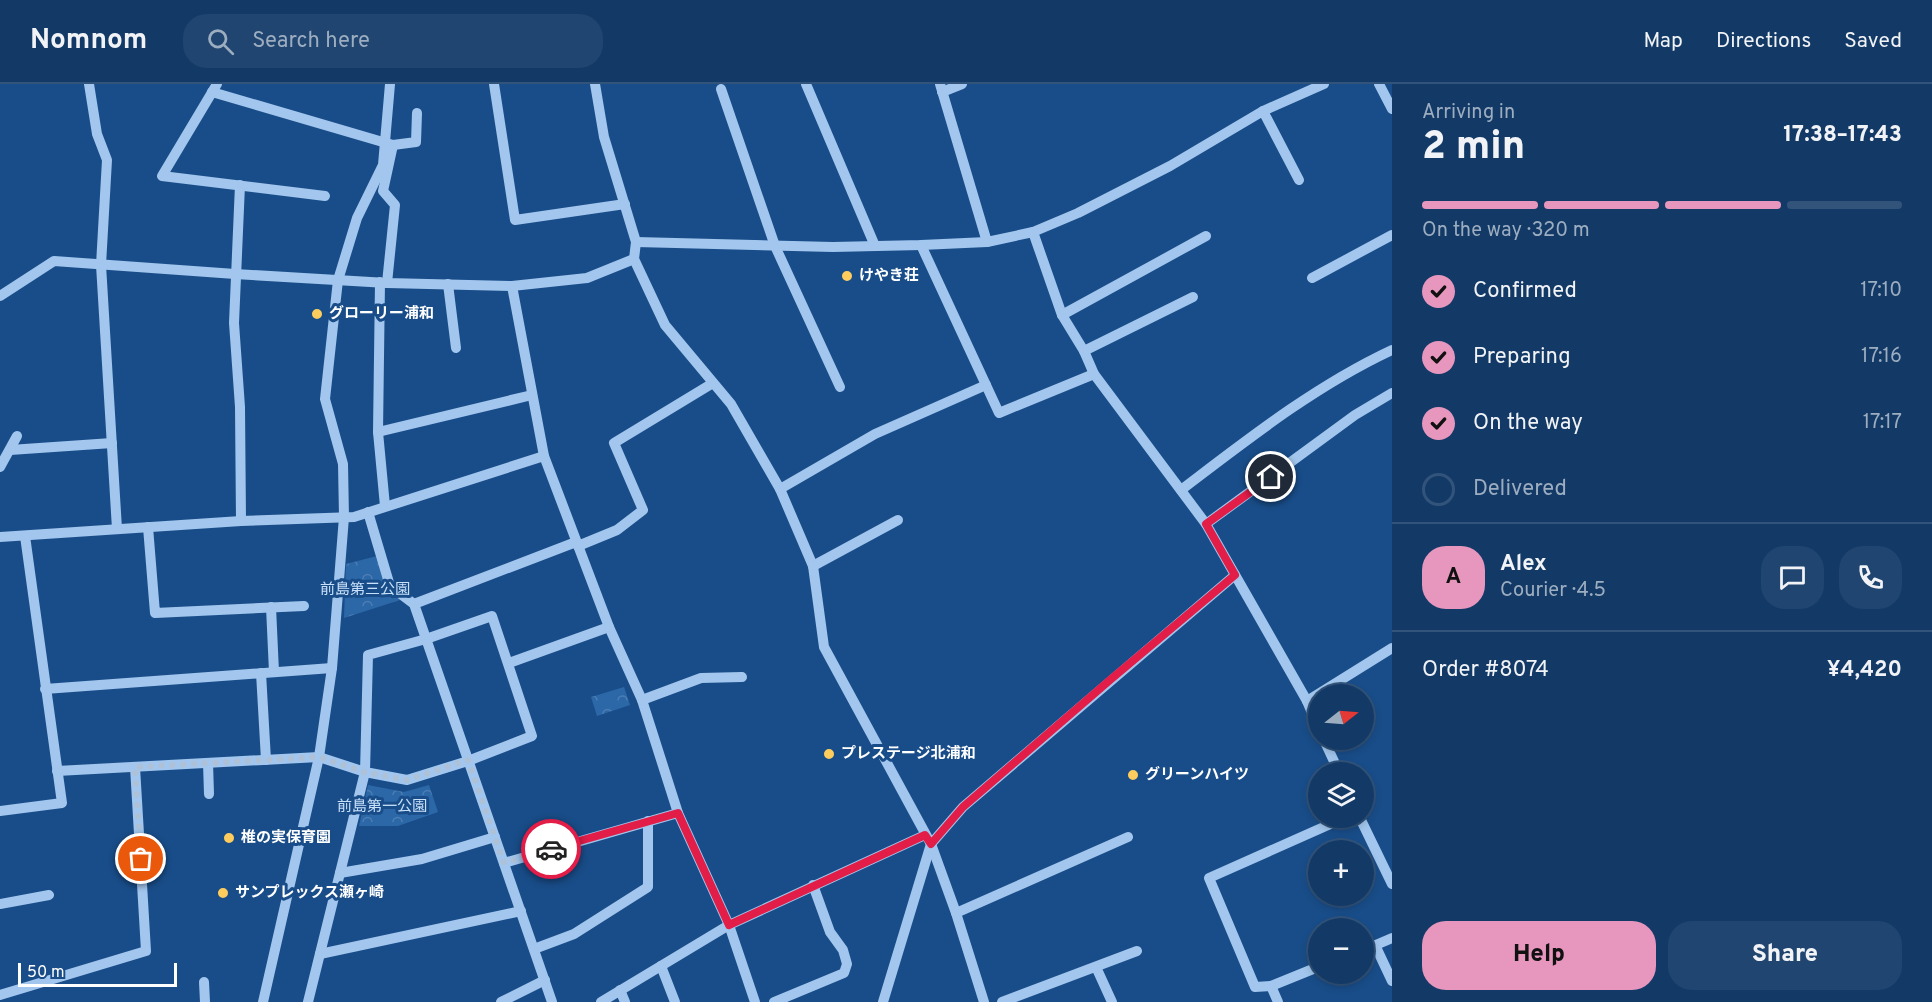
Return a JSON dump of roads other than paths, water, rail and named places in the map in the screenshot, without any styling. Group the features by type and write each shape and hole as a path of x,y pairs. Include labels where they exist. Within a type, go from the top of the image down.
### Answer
{"street":[{"path":"88,84 98,134 107,160 101,265 117,529"},
{"path":"385,506 378,432 384,282 395,205 383,191 388,143 390,84"},
{"path":"494,84 515,220 625,204"},
{"path":"595,84 604,137 636,242 634,259 665,325 731,404 780,489 813,566 824,647 928,839 956,913 984,1002"},
{"path":"806,84 875,246"},
{"path":"962,84 941,88 987,242"},
{"path":"636,242 775,246 921,245 987,242 1033,232 1078,213 1170,166 1263,111 1324,84"},
{"path":"1379,84 1392,109"},
{"path":"326,196 162,176 214,86 388,143 416,142 417,113"},
{"path":"722,89 775,246 840,387"},
{"path":"1263,111 1299,180"},
{"path":"263,1002 319,757 332,668 344,517 343,464 325,399 338,280 357,218 383,165 388,143"},
{"path":"240,185 234,323 240,407 241,521"},
{"path":"1033,232 1062,315 1084,351 1094,374 1206,524 1307,701 1392,648"},
{"path":"1312,278 1392,235"},
{"path":"1062,315 1206,237"},
{"path":"921,245 999,413 1094,374"},
{"path":"0,296 54,261 338,280 512,286 587,278 634,259"},
{"path":"448,284 456,348"},
{"path":"512,286 544,456 609,627 642,700 678,813 729,925 755,1002"},
{"path":"1084,351 1193,297"},
{"path":"1181,490 1284,411 1374,358 1392,350"},
{"path":"414,604 617,530 644,510 614,443 713,383"},
{"path":"780,489 875,434 986,385"},
{"path":"1206,524 1355,415 1392,393"},
{"path":"378,432 532,395"},
{"path":"0,466 17,436"},
{"path":"9,450 112,443"},
{"path":"0,537 241,521 354,517 544,456"},
{"path":"368,512 390,586 414,604 552,1002"},
{"path":"813,566 898,520"},
{"path":"148,527 155,613 304,606"},
{"path":"0,811 62,803 25,536"},
{"path":"601,1002 729,925 813,885 928,839 1110,680 1235,575"},
{"path":"272,607 274,672"},
{"path":"57,771 319,757 364,772 407,780 468,760 532,736 492,616 426,639 368,655 364,772 308,1002"},
{"path":"509,663 609,627"},
{"path":"45,689 332,668"},
{"path":"261,673 266,760"},
{"path":"642,700 701,678 742,678"},
{"path":"208,763 209,794"},
{"path":"3,1002 0,995 146,951 135,767"},
{"path":"504,863 678,813"},
{"path":"534,950 574,934 648,887 648,822"},
{"path":"1308,971 1271,986 1256,987 1209,878 1322,828"},
{"path":"1364,828 1392,884"},
{"path":"340,873 422,859 495,837"},
{"path":"956,913 1128,837"},
{"path":"883,1002 928,839"},
{"path":"774,1002 844,973 847,964 843,951 830,932 813,885"},
{"path":"0,904 49,895"},
{"path":"320,954 521,911"},
{"path":"1392,938 1375,945 1392,981"},
{"path":"1002,1002 1137,951"},
{"path":"661,966 675,1002"},
{"path":"1096,967 1112,1002"},
{"path":"501,1002 545,980"},
{"path":"204,982 205,1002"},
{"path":"1271,986 1278,1002"},
{"path":"620,990 625,1002"}],"place":[{"name":"けやき荘","path":"847,276"},
{"name":"グローリー浦和","path":"317,314"},
{"name":"プレステージ北浦和","path":"829,754"},
{"name":"グリーンハイツ","path":"1133,775"},
{"name":"椎の実保育園","path":"229,838"},
{"name":"サンプレックス瀬ヶ崎","path":"223,893"}],"park label":[{"name":"前島第三公園","path":"365,590"},
{"name":"前島第一公園","path":"382,807"}]}
